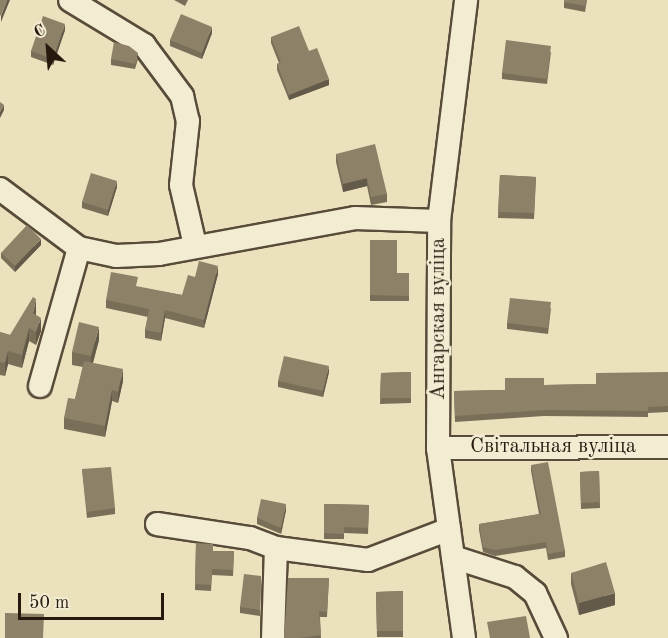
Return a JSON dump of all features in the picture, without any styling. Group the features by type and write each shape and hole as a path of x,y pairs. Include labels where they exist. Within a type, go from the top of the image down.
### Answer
{"street":[{"path":"70,0 144,45 182,96 188,121 181,185 195,245"},
{"name":"Ангарская вуліца","path":"464,638 438,448 440,220 466,0"},
{"path":"0,189 79,248 116,256 159,254 195,245 356,218 440,220"},
{"path":"40,386 79,248"},
{"name":"Світальная вуліца","path":"438,448 668,447"},
{"path":"157,524 250,538 276,548 368,560 449,529"},
{"path":"273,638 276,548"},
{"path":"453,557 515,577 535,593 556,638"}],"building":[{"path":"0,0 7,0 1,16 0,15"},
{"path":"564,0 586,0 585,6 564,2"},
{"path":"181,14 212,27 202,53 170,40"},
{"path":"43,16 65,24 53,59 31,51"},
{"path":"299,26 309,51 317,48 329,79 289,95 277,64 281,62 271,37"},
{"path":"506,40 551,46 547,79 502,73"},
{"path":"114,42 129,46 138,53 135,64 111,59"},
{"path":"375,144 387,194 371,197 367,178 343,184 336,154"},
{"path":"91,173 117,181 108,210 82,202"},
{"path":"500,175 536,177 534,213 498,212"},
{"path":"27,225 41,239 15,266 1,253"},
{"path":"370,240 397,240 397,273 409,273 409,296 370,295"},
{"path":"199,261 218,266 204,320 165,310 161,333 145,330 149,309 106,300 111,272 138,277 136,286 182,295 188,275 195,277"},
{"path":"33,297 36,299 33,313 41,318 36,332 29,328 22,355 8,351 5,363 0,362 0,332 10,335"},
{"path":"510,298 551,302 548,328 507,323"},
{"path":"79,322 99,327 91,356 72,352"},
{"path":"284,356 329,366 323,391 278,381"},
{"path":"84,361 123,369 118,392 112,390 105,426 64,418 68,398 75,399"},
{"path":"411,372 411,398 380,398 381,373"},
{"path":"668,372 668,406 648,407 648,411 544,410 455,416 454,391 505,390 505,378 544,378 544,385 596,384 596,373"},
{"path":"548,462 565,551 548,554 546,542 495,550 483,547 479,524 541,514 531,465"},
{"path":"111,467 115,508 87,512 82,469"},
{"path":"599,471 600,502 581,503 580,472"},
{"path":"261,499 286,504 281,528 257,518"},
{"path":"324,504 369,505 368,528 344,527 344,534 324,533"},
{"path":"196,543 213,544 213,551 234,551 233,570 212,569 211,585 195,584"},
{"path":"606,562 615,593 579,603 571,573"},
{"path":"244,574 261,576 260,610 240,607"},
{"path":"288,578 329,578 327,612 319,611 321,635 284,638"},
{"path":"403,591 403,631 377,631 376,592"},
{"path":"5,613 44,614 43,638 5,638"},
{"path":"526,616 530,638 490,638 487,622"}]}
